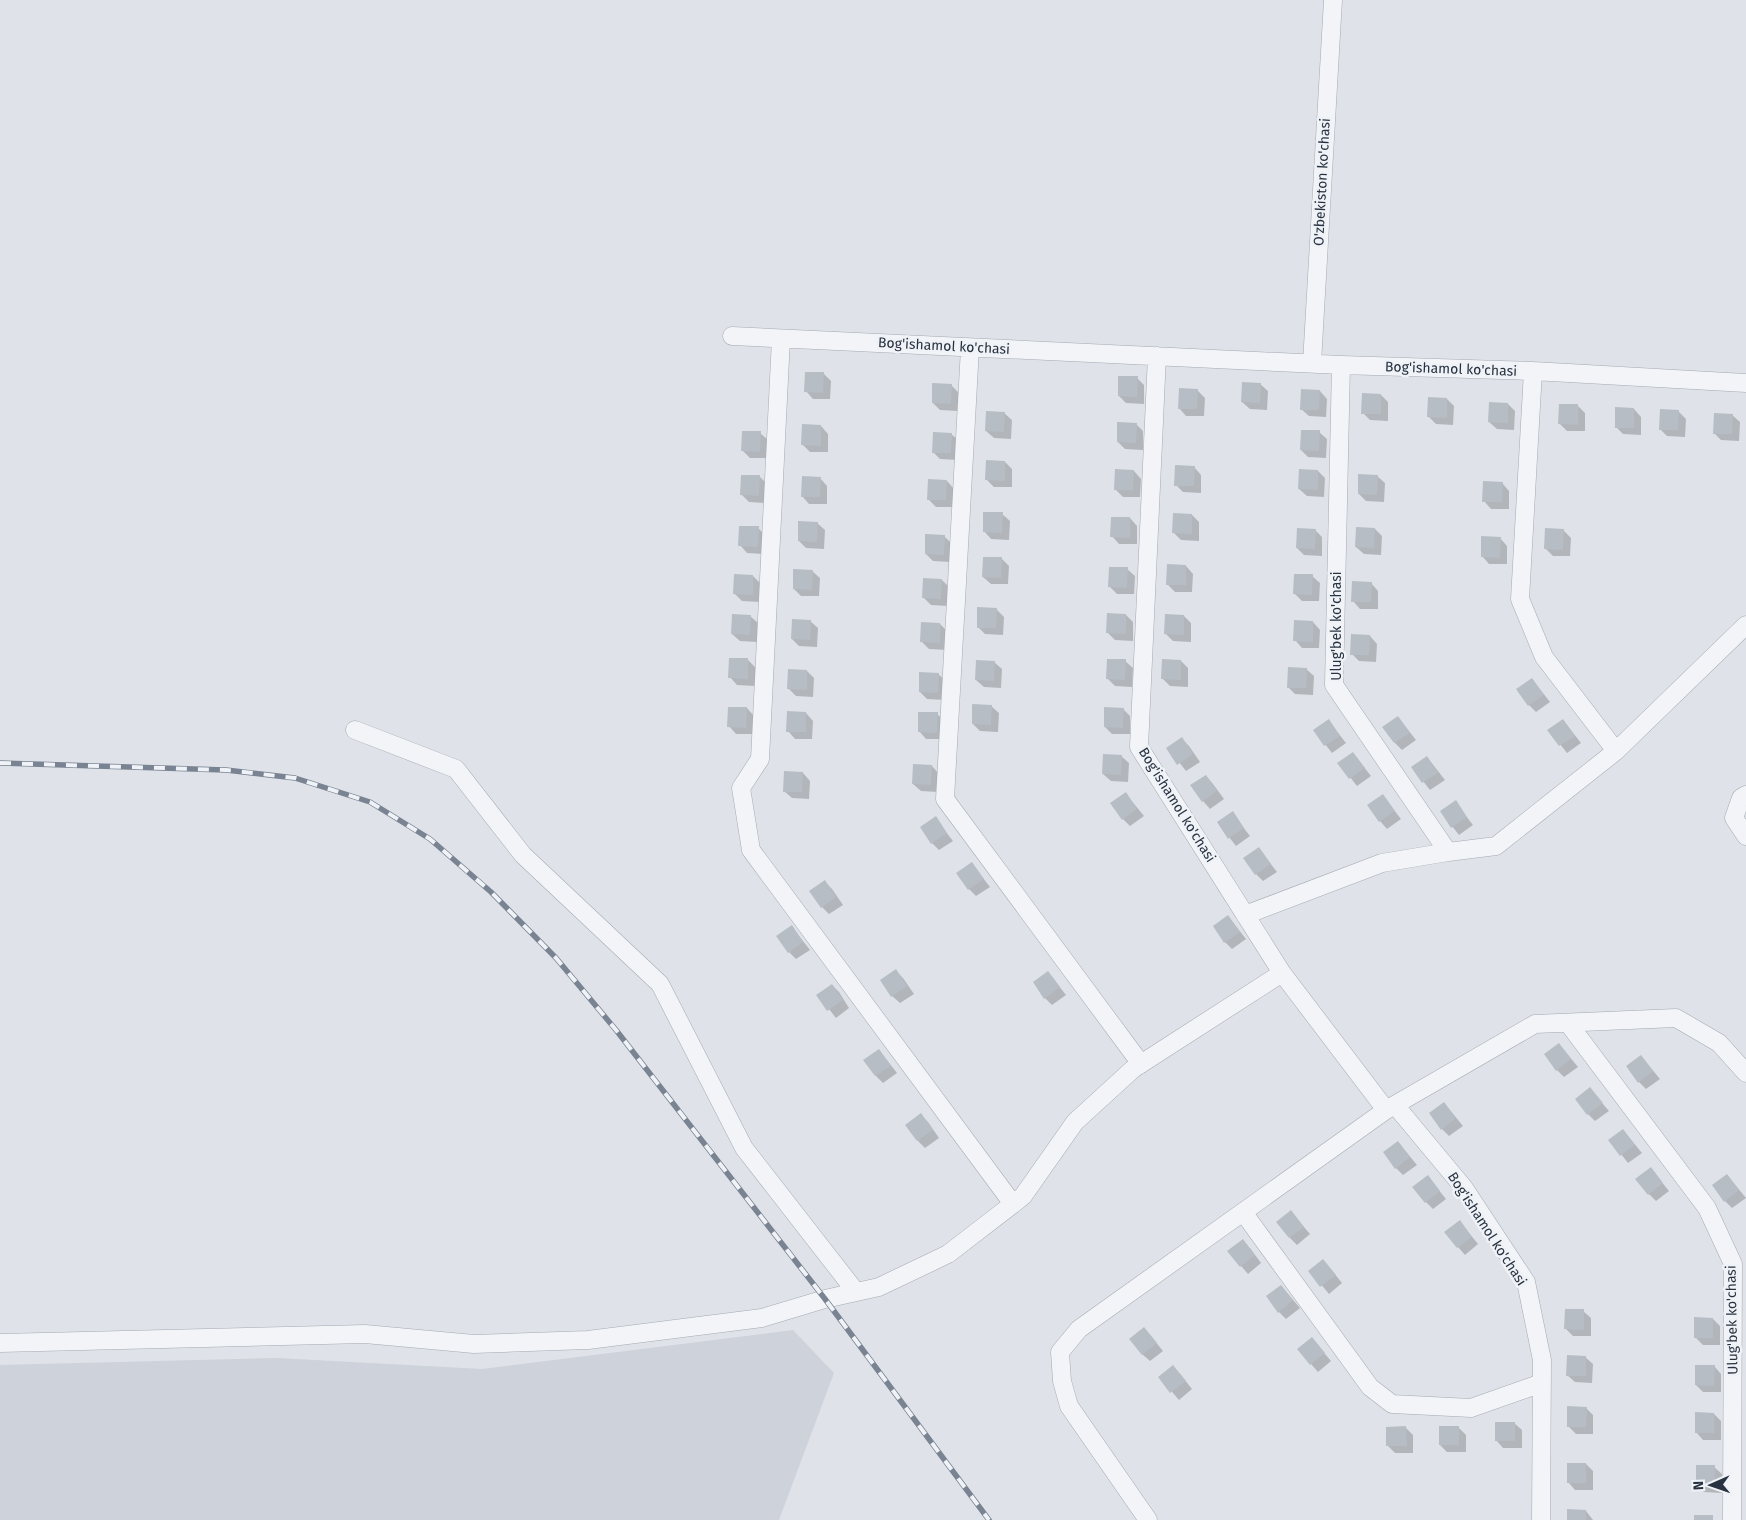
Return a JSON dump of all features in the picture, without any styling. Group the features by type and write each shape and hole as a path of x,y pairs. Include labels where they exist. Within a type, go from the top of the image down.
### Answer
{"street":[{"name":"O'zbekiston ko'chasi","path":"1312,364 1333,0"},
{"name":"Bog'ishamol ko'chasi","path":"732,336 1746,383"},
{"path":"782,339 760,759 741,788 751,850 1013,1204"},
{"path":"970,348 945,799 1141,1064"},
{"name":"Bog'ishamol ko'chasi","path":"1157,356 1139,748 1282,973 1391,1107 1464,1188 1526,1282 1542,1360 1541,1520"},
{"name":"Ulug'bek ko'chasi","path":"1341,365 1334,685 1448,852"},
{"path":"1533,372 1520,598 1544,657 1616,750"},
{"path":"1245,915 1382,864 1448,852 1496,846 1616,750 1746,625"},
{"path":"355,730 456,769 523,855 660,984 744,1148 856,1292"},
{"path":"1746,795 1741,798 1734,818 1746,836"},
{"path":"0,1343 365,1334 474,1344 588,1340 762,1318 824,1299 879,1287 948,1254 1013,1204 1023,1196 1075,1122 1133,1068 1282,973"},
{"path":"1148,1520 1069,1406 1062,1381 1060,1352 1079,1329 1391,1107 1535,1024 1676,1018 1719,1043 1746,1073"},
{"name":"Ulug'bek ko'chasi","path":"1568,1023 1707,1208 1733,1264 1732,1520"},
{"path":"1244,1212 1370,1387 1392,1404 1471,1408 1542,1383"}],"shaded area":[{"path":"793,1330 834,1373 779,1520 0,1520 0,1365 277,1358 482,1369"}],"building":[{"path":"805,372 824,372 823,393 804,392"},
{"path":"1118,376 1138,376 1137,397 1118,396"},
{"path":"1242,382 1261,383 1260,403 1241,402"},
{"path":"932,383 952,384 951,404 932,403"},
{"path":"1179,388 1198,389 1197,409 1178,409"},
{"path":"1301,389 1320,390 1319,410 1300,410"},
{"path":"1362,393 1381,394 1381,414 1361,414"},
{"path":"1428,397 1447,398 1447,418 1427,417"},
{"path":"1489,402 1508,403 1508,423 1488,422"},
{"path":"1559,404 1578,404 1578,425 1558,424"},
{"path":"1615,407 1634,408 1634,428 1615,428"},
{"path":"1660,409 1679,410 1678,430 1659,430"},
{"path":"986,411 1005,412 1004,432 985,431"},
{"path":"1714,413 1733,414 1732,434 1713,434"},
{"path":"1117,422 1137,423 1136,443 1117,442"},
{"path":"802,424 821,425 821,446 801,445"},
{"path":"1301,430 1320,430 1319,451 1300,450"},
{"path":"742,431 761,431 760,452 741,451"},
{"path":"933,432 952,433 951,453 932,453"},
{"path":"986,460 1005,461 1005,481 985,480"},
{"path":"1175,465 1195,466 1194,486 1174,486"},
{"path":"1115,469 1134,470 1133,490 1114,490"},
{"path":"1299,469 1318,470 1318,490 1298,489"},
{"path":"1358,474 1378,475 1377,495 1358,494"},
{"path":"741,475 760,475 759,496 740,495"},
{"path":"802,476 821,477 820,497 801,497"},
{"path":"928,479 947,480 946,500 927,500"},
{"path":"1483,481 1503,482 1502,502 1482,502"},
{"path":"983,512 1003,512 1002,533 983,532"},
{"path":"1173,513 1192,514 1192,534 1172,533"},
{"path":"1111,517 1130,517 1130,538 1110,537"},
{"path":"798,521 818,522 817,542 798,541"},
{"path":"739,526 759,526 758,547 738,546"},
{"path":"1356,527 1375,528 1374,548 1355,547"},
{"path":"1297,528 1316,529 1315,549 1296,548"},
{"path":"1545,528 1564,529 1563,550 1544,549"},
{"path":"925,534 945,535 944,555 925,554"},
{"path":"1481,536 1501,537 1500,558 1481,557"},
{"path":"983,557 1002,557 1001,578 982,577"},
{"path":"1167,564 1186,565 1186,585 1166,585"},
{"path":"1109,567 1128,567 1127,588 1108,587"},
{"path":"793,569 813,570 812,590 793,589"},
{"path":"734,574 753,575 753,595 733,594"},
{"path":"1294,574 1313,574 1312,595 1293,594"},
{"path":"923,578 942,579 941,599 922,598"},
{"path":"1352,581 1372,582 1371,602 1351,602"},
{"path":"977,607 997,608 996,628 977,628"},
{"path":"1107,613 1126,614 1126,634 1106,633"},
{"path":"732,614 751,615 750,635 731,634"},
{"path":"1165,614 1184,615 1184,635 1164,634"},
{"path":"792,619 811,620 810,640 791,639"},
{"path":"1294,620 1313,621 1313,642 1293,641"},
{"path":"921,622 940,623 940,643 920,642"},
{"path":"1351,634 1370,635 1369,655 1350,655"},
{"path":"729,658 748,658 748,679 728,678"},
{"path":"1107,659 1126,659 1125,680 1106,679"},
{"path":"1162,659 1181,660 1181,680 1161,679"},
{"path":"976,660 995,661 994,681 975,680"},
{"path":"1288,667 1307,668 1306,688 1287,688"},
{"path":"788,669 807,670 807,690 787,689"},
{"path":"919,672 939,673 938,693 919,692"},
{"path":"1532,678 1544,695 1528,706 1516,689"},
{"path":"972,704 992,705 991,725 972,724"},
{"path":"728,707 747,707 746,728 727,727"},
{"path":"1104,707 1124,708 1123,728 1104,727"},
{"path":"787,711 806,712 806,732 786,732"},
{"path":"918,712 938,712 937,733 918,732"},
{"path":"1398,716 1410,733 1394,743 1382,727"},
{"path":"1329,719 1340,736 1324,746 1313,730"},
{"path":"1563,719 1575,736 1559,746 1547,730"},
{"path":"1182,737 1193,754 1177,765 1166,748"},
{"path":"1353,752 1365,768 1349,779 1337,763"},
{"path":"1103,754 1122,755 1121,775 1102,774"},
{"path":"1427,756 1438,773 1422,783 1411,767"},
{"path":"913,764 932,765 931,785 912,784"},
{"path":"784,771 803,772 802,792 783,792"},
{"path":"1206,775 1217,791 1202,802 1190,785"},
{"path":"1126,792 1137,809 1122,820 1110,803"},
{"path":"1383,794 1395,811 1379,822 1367,805"},
{"path":"1456,800 1467,817 1451,828 1440,811"},
{"path":"1233,811 1244,828 1228,839 1217,822"},
{"path":"936,816 947,833 931,844 920,827"},
{"path":"1259,847 1271,864 1255,875 1243,858"},
{"path":"972,862 984,879 968,890 956,873"},
{"path":"825,880 836,897 821,908 809,891"},
{"path":"1228,915 1240,932 1224,943 1213,926"},
{"path":"792,925 803,942 788,953 776,936"},
{"path":"896,969 907,986 891,997 880,980"},
{"path":"1048,971 1060,987 1044,999 1033,982"},
{"path":"832,984 843,1000 827,1011 816,995"},
{"path":"1559,1043 1571,1059 1556,1071 1544,1054"},
{"path":"879,1049 891,1066 875,1076 863,1060"},
{"path":"1641,1055 1653,1071 1638,1083 1626,1066"},
{"path":"1590,1087 1603,1103 1587,1115 1575,1099"},
{"path":"1444,1102 1456,1118 1441,1130 1429,1113"},
{"path":"921,1113 933,1130 917,1141 905,1125"},
{"path":"1623,1129 1635,1145 1620,1156 1608,1140"},
{"path":"1398,1141 1410,1157 1395,1169 1383,1152"},
{"path":"1651,1167 1663,1183 1648,1195 1635,1179"},
{"path":"1727,1174 1739,1190 1724,1202 1712,1185"},
{"path":"1428,1175 1440,1191 1425,1203 1412,1187"},
{"path":"1291,1210 1304,1227 1289,1238 1276,1222"},
{"path":"1460,1220 1472,1237 1457,1248 1444,1232"},
{"path":"1243,1239 1255,1255 1240,1267 1227,1251"},
{"path":"1323,1259 1336,1275 1320,1287 1308,1271"},
{"path":"1281,1285 1293,1300 1278,1313 1266,1296"},
{"path":"1565,1309 1584,1309 1584,1330 1564,1329"},
{"path":"1694,1317 1713,1318 1713,1338 1694,1338"},
{"path":"1144,1327 1157,1343 1142,1355 1129,1339"},
{"path":"1312,1337 1325,1353 1310,1365 1297,1349"},
{"path":"1567,1355 1586,1356 1586,1376 1566,1376"},
{"path":"1173,1365 1186,1381 1170,1393 1158,1377"},
{"path":"1695,1365 1715,1365 1714,1386 1695,1385"},
{"path":"1567,1406 1587,1407 1586,1427 1567,1427"},
{"path":"1695,1412 1714,1413 1714,1433 1695,1433"},
{"path":"1495,1422 1515,1422 1515,1441 1495,1441"},
{"path":"1406,1426 1407,1446 1386,1446 1386,1427"},
{"path":"1439,1426 1459,1426 1459,1445 1439,1445"},
{"path":"1567,1463 1586,1463 1586,1483 1567,1483"},
{"path":"1696,1465 1715,1465 1715,1486 1696,1485"},
{"path":"1567,1509 1586,1510 1586,1520 1567,1520"},
{"path":"1694,1515 1713,1515 1713,1520 1694,1520"}],"railway":[{"path":"0,763 226,770 295,778 370,802 430,839 491,892 556,958 616,1030 825,1299 989,1520"}]}
